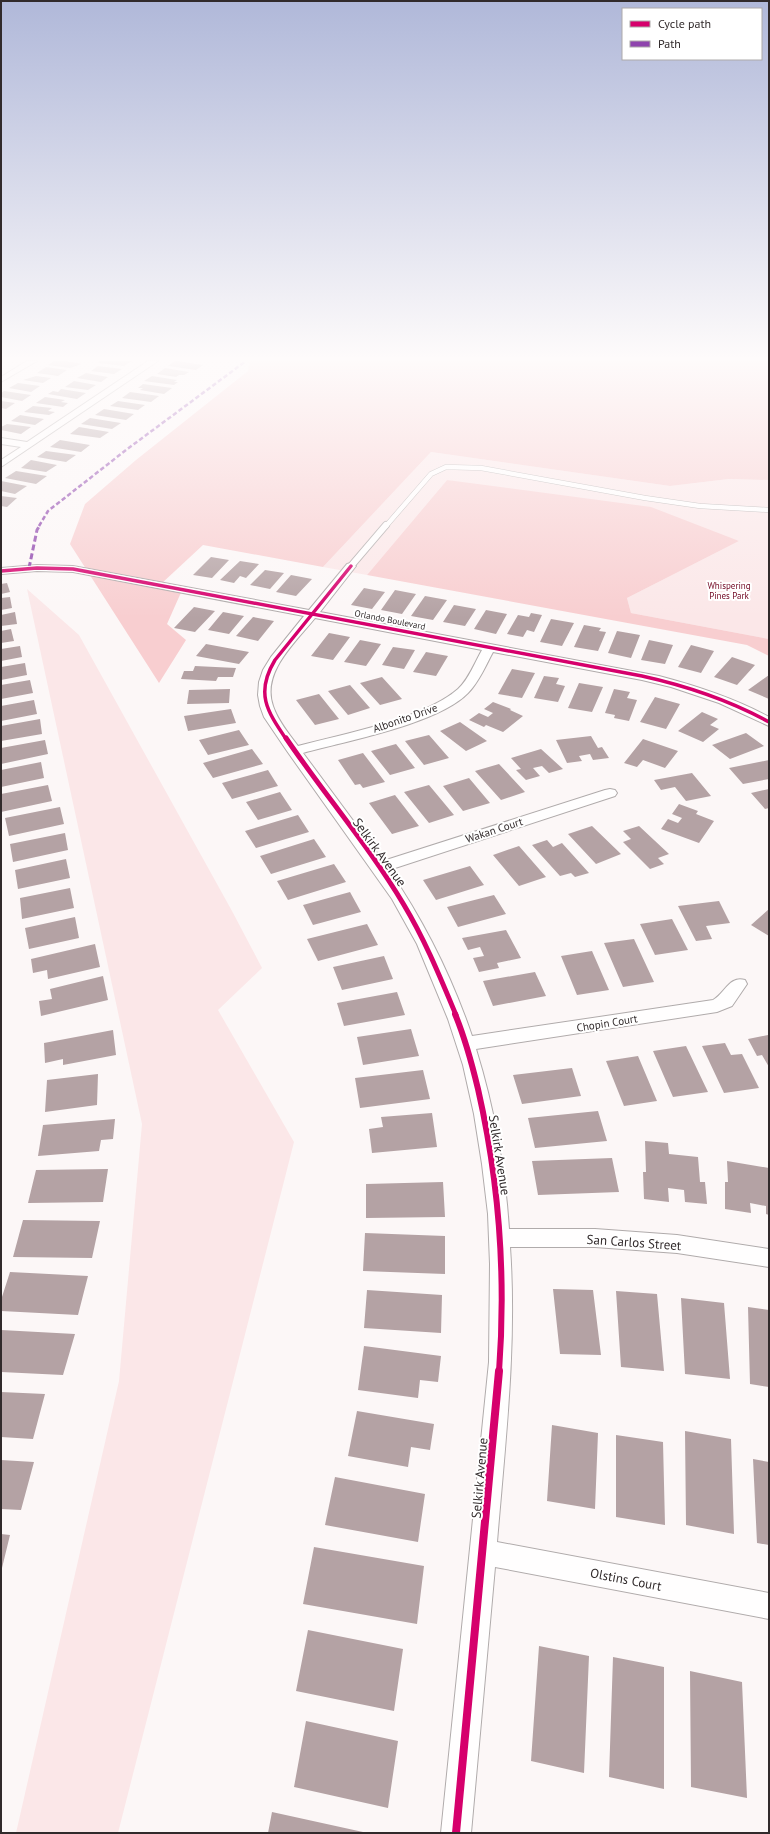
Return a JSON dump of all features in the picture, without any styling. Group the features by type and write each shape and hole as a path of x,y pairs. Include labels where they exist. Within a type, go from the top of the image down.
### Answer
{"street":[{"path":"1,464 26,447"},
{"name":"Selkirk Avenue","path":"351,566 275,660 265,682 266,706 271,717 294,751 399,896 429,952 444,984 465,1044 477,1085 492,1157 499,1238 500,1361 484,1552 456,1833"},
{"name":"Orlando Boulevard","path":"1,571 37,568 73,569 490,647 680,685 728,701 769,722"},
{"name":"Albonito Drive","path":"294,751 405,721 441,706 457,696 470,682 490,647"},
{"name":"Wakan Court","path":"378,868 610,793"},
{"name":"Chopin Court","path":"465,1044 717,1006 726,1001 739,984"},
{"name":"San Carlos Street","path":"499,1238 595,1238 677,1244 769,1258"},
{"name":"Olstins Court","path":"484,1552 769,1606"}],"lane":[{"path":"351,566 431,474 446,467 481,468 684,504 769,510"}],"green space":[{"name":"Whispering Pines Park","path":"431,452 670,486 729,479 769,480 769,639 631,613 627,598 739,541 447,480 367,575 323,567"},
{"path":"27,589 79,635 262,968 218,1010 294,1142 118,1833 16,1833 119,1381 142,1124"}],"shaded area":[{"path":"153,447 769,447 769,480 729,479 670,486 431,452 323,567 203,545 161,584 183,588 167,624 186,640 159,683 70,544 85,504"},
{"path":"447,480 651,507 739,541 627,598 631,613 769,639 769,656 747,645 367,575"}],"building":[{"path":"51,447 88,447 81,452"},
{"path":"46,451 76,455 66,462 37,457"},
{"path":"31,460 57,465 46,472 21,468"},
{"path":"16,471 47,476 36,484 5,478"},
{"path":"1,481 27,486 15,494 1,491"},
{"path":"1,496 17,498 7,507 1,506"},
{"path":"211,557 229,560 212,578 193,575"},
{"path":"240,561 259,564 246,578 240,576 234,583 220,580"},
{"path":"265,570 284,573 270,589 250,585"},
{"path":"291,575 312,579 296,596 276,592"},
{"path":"7,583 10,592 1,594 1,584"},
{"path":"364,588 385,592 372,609 351,605"},
{"path":"395,590 416,594 402,614 381,610"},
{"path":"425,596 447,600 433,620 411,616"},
{"path":"10,597 12,608 1,610 1,598"},
{"path":"454,605 476,609 465,626 443,622"},
{"path":"194,607 215,611 195,632 174,628"},
{"path":"486,610 507,614 496,634 474,629"},
{"path":"15,612 17,624 1,626 1,615"},
{"path":"223,612 244,616 229,634 208,630"},
{"path":"531,613 542,615 534,632 527,630 523,637 507,634 518,615 529,617"},
{"path":"253,617 274,621 258,641 236,636"},
{"path":"551,619 574,623 562,646 540,642"},
{"path":"584,625 601,628 599,631 606,632 598,651 574,647"},
{"path":"11,629 14,641 1,643 1,631"},
{"path":"617,631 640,635 631,658 608,653"},
{"path":"329,633 350,637 333,660 311,656"},
{"path":"360,640 381,644 366,666 344,662"},
{"path":"649,640 673,645 665,664 641,660"},
{"path":"206,644 249,652 239,664 196,656"},
{"path":"691,645 714,651 701,673 678,667"},
{"path":"20,646 22,657 1,661 1,649"},
{"path":"393,647 415,650 404,669 382,665"},
{"path":"426,652 448,656 436,676 413,672"},
{"path":"732,657 755,665 737,685 714,677"},
{"path":"25,663 27,675 1,680 1,667"},
{"path":"195,666 236,668 233,677 218,677 216,681 181,679 184,671 193,671"},
{"path":"512,669 535,673 522,698 498,694"},
{"path":"769,675 769,699 748,690"},
{"path":"544,676 559,678 556,684 565,686 558,702 534,698"},
{"path":"382,677 402,699 380,705 360,683"},
{"path":"30,680 33,693 1,699 1,685"},
{"path":"579,683 603,687 592,712 568,708"},
{"path":"350,685 370,708 348,715 328,691"},
{"path":"230,689 229,703 187,704 189,690"},
{"path":"614,689 630,692 627,698 637,700 629,721 614,718 615,715 605,713"},
{"path":"319,694 339,719 315,725 296,700"},
{"path":"655,697 680,704 666,729 640,722"},
{"path":"34,700 37,714 1,721 1,706"},
{"path":"493,702 511,709 510,710 523,716 503,732 486,725 484,727 469,720 479,713 488,717 493,713 484,709"},
{"path":"231,709 236,723 188,731 184,716"},
{"path":"702,712 718,719 710,725 719,729 703,742 678,731"},
{"path":"40,719 42,734 1,741 1,726"},
{"path":"460,722 487,741 466,751 440,731"},
{"path":"239,730 249,745 208,755 199,740"},
{"path":"746,733 764,746 730,759 712,745"},
{"path":"429,735 449,758 424,765 405,741"},
{"path":"591,736 598,748 602,747 609,758 593,760 590,754 579,756 582,761 567,763 556,740"},
{"path":"643,739 678,751 665,768 643,760 637,767 624,763"},
{"path":"45,740 48,754 1,764 1,748"},
{"path":"396,744 415,768 390,775 371,751"},
{"path":"252,749 263,764 213,778 203,763"},
{"path":"541,749 563,769 549,773 542,766 533,768 540,776 526,780 516,770 521,769 511,758"},
{"path":"363,753 385,782 363,788 360,784 355,785 338,760"},
{"path":"769,760 769,779 743,784 729,768"},
{"path":"41,762 44,778 1,787 1,770"},
{"path":"499,764 525,792 501,800 475,771"},
{"path":"268,770 278,786 232,799 222,783"},
{"path":"692,773 711,796 686,801 675,787 661,790 654,780"},
{"path":"469,778 490,803 463,811 443,786"},
{"path":"48,785 52,801 1,812 1,794"},
{"path":"429,785 454,815 429,823 404,792"},
{"path":"769,789 769,808 765,809 751,793"},
{"path":"280,792 292,810 258,820 246,802"},
{"path":"395,795 419,826 392,834 369,803"},
{"path":"679,804 698,811 696,814 714,821 699,843 661,829 668,819 678,823 682,818 672,814"},
{"path":"60,807 64,824 9,836 5,818"},
{"path":"298,815 309,832 256,848 245,831"},
{"path":"592,826 621,854 596,864 568,834"},
{"path":"639,826 669,854 658,858 664,864 650,869 623,842 631,839 623,831"},
{"path":"65,833 68,850 13,862 10,844"},
{"path":"314,839 326,857 271,874 260,856"},
{"path":"547,840 553,847 562,843 589,873 575,877 571,873 560,876 532,845"},
{"path":"519,846 546,877 519,886 493,855"},
{"path":"66,859 70,878 18,889 15,870"},
{"path":"334,864 346,882 288,900 277,881"},
{"path":"470,866 484,885 436,900 423,880"},
{"path":"70,888 74,908 22,919 20,898"},
{"path":"350,892 361,912 313,925 303,905"},
{"path":"494,895 506,914 458,927 447,907"},
{"path":"719,901 730,923 706,926 712,939 696,941 678,906"},
{"path":"769,909 769,936 751,925"},
{"path":"75,917 79,938 29,949 25,928"},
{"path":"672,919 688,950 655,955 640,924"},
{"path":"367,924 378,945 318,961 307,939"},
{"path":"506,930 521,958 497,963 499,968 479,972 473,958 484,956 480,947 468,950 462,938"},
{"path":"634,939 654,982 623,987 604,943"},
{"path":"95,944 100,967 48,979 47,970 33,973 31,959"},
{"path":"592,951 609,990 577,995 561,956"},
{"path":"384,956 393,979 342,990 333,967"},
{"path":"535,972 546,996 493,1006 483,981"},
{"path":"103,976 108,1000 41,1016 39,1001 52,999 50,989"},
{"path":"397,992 405,1015 344,1026 337,1003"},
{"path":"411,1029 419,1056 363,1065 357,1037"},
{"path":"113,1030 116,1055 63,1065 63,1059 45,1063 44,1043"},
{"path":"768,1035 769,1067 762,1055 757,1056 748,1039"},
{"path":"725,1043 731,1055 742,1054 759,1088 724,1093 702,1046"},
{"path":"686,1046 708,1092 673,1097 653,1051"},
{"path":"638,1056 657,1101 624,1106 606,1061"},
{"path":"572,1068 581,1096 522,1104 513,1075"},
{"path":"423,1070 430,1099 360,1108 355,1078"},
{"path":"98,1074 97,1105 45,1112 47,1080"},
{"path":"598,1111 607,1141 535,1148 528,1118"},
{"path":"432,1113 437,1147 372,1153 369,1129 383,1127 381,1117"},
{"path":"115,1119 113,1139 101,1140 99,1151 38,1156 43,1125"},
{"path":"645,1141 668,1143 669,1154 698,1157 700,1182 705,1182 707,1204 685,1202 684,1190 668,1188 669,1202 644,1199 643,1172 646,1172"},
{"path":"612,1158 619,1192 538,1195 532,1161"},
{"path":"727,1161 769,1168 769,1215 766,1214 766,1206 750,1203 751,1213 725,1209 725,1182 728,1182"},
{"path":"108,1169 103,1202 28,1203 36,1170"},
{"path":"443,1182 445,1217 366,1218 366,1184"},
{"path":"23,1220 100,1221 92,1258 13,1257"},
{"path":"365,1233 445,1236 445,1274 363,1271"},
{"path":"10,1272 88,1276 78,1315 1,1311 1,1300"},
{"path":"553,1289 593,1290 601,1355 560,1354"},
{"path":"367,1290 442,1295 441,1333 364,1328"},
{"path":"616,1291 657,1294 664,1371 621,1367"},
{"path":"681,1298 724,1303 730,1379 685,1374"},
{"path":"748,1307 769,1310 769,1387 750,1384"},
{"path":"1,1330 75,1334 63,1375 1,1372"},
{"path":"364,1346 441,1356 438,1382 420,1380 418,1398 358,1390"},
{"path":"1,1392 45,1394 33,1439 1,1437"},
{"path":"357,1411 434,1424 430,1450 411,1447 408,1467 348,1456"},
{"path":"552,1425 598,1433 595,1509 547,1501"},
{"path":"685,1431 731,1439 734,1534 686,1525"},
{"path":"616,1435 663,1442 665,1525 616,1517"},
{"path":"753,1459 769,1462 769,1545 757,1543"},
{"path":"1,1460 34,1462 21,1510 1,1509"},
{"path":"335,1477 425,1494 418,1542 325,1525"},
{"path":"1,1534 10,1535 2,1568 1,1568"},
{"path":"314,1547 424,1566 417,1624 303,1604"},
{"path":"308,1630 403,1649 394,1711 296,1691"},
{"path":"539,1646 589,1656 584,1773 531,1761"},
{"path":"613,1657 664,1667 664,1789 609,1777"},
{"path":"690,1671 742,1682 747,1798 691,1787"},
{"path":"306,1721 398,1741 388,1808 294,1787"},
{"path":"272,1812 363,1832 363,1833 268,1833"}],"marked path":[{"path":"29,568 37,530 48,511 131,447"}],"cycle path":[{"path":"351,566 275,660 269,670 265,682 264,695 266,706 271,717 383,872 404,904 425,944 457,1019 472,1065 492,1164 498,1214 501,1264 502,1314 500,1362 456,1833"},
{"path":"1,571 37,568 73,569 642,676 707,694 739,707 769,722"}]}
